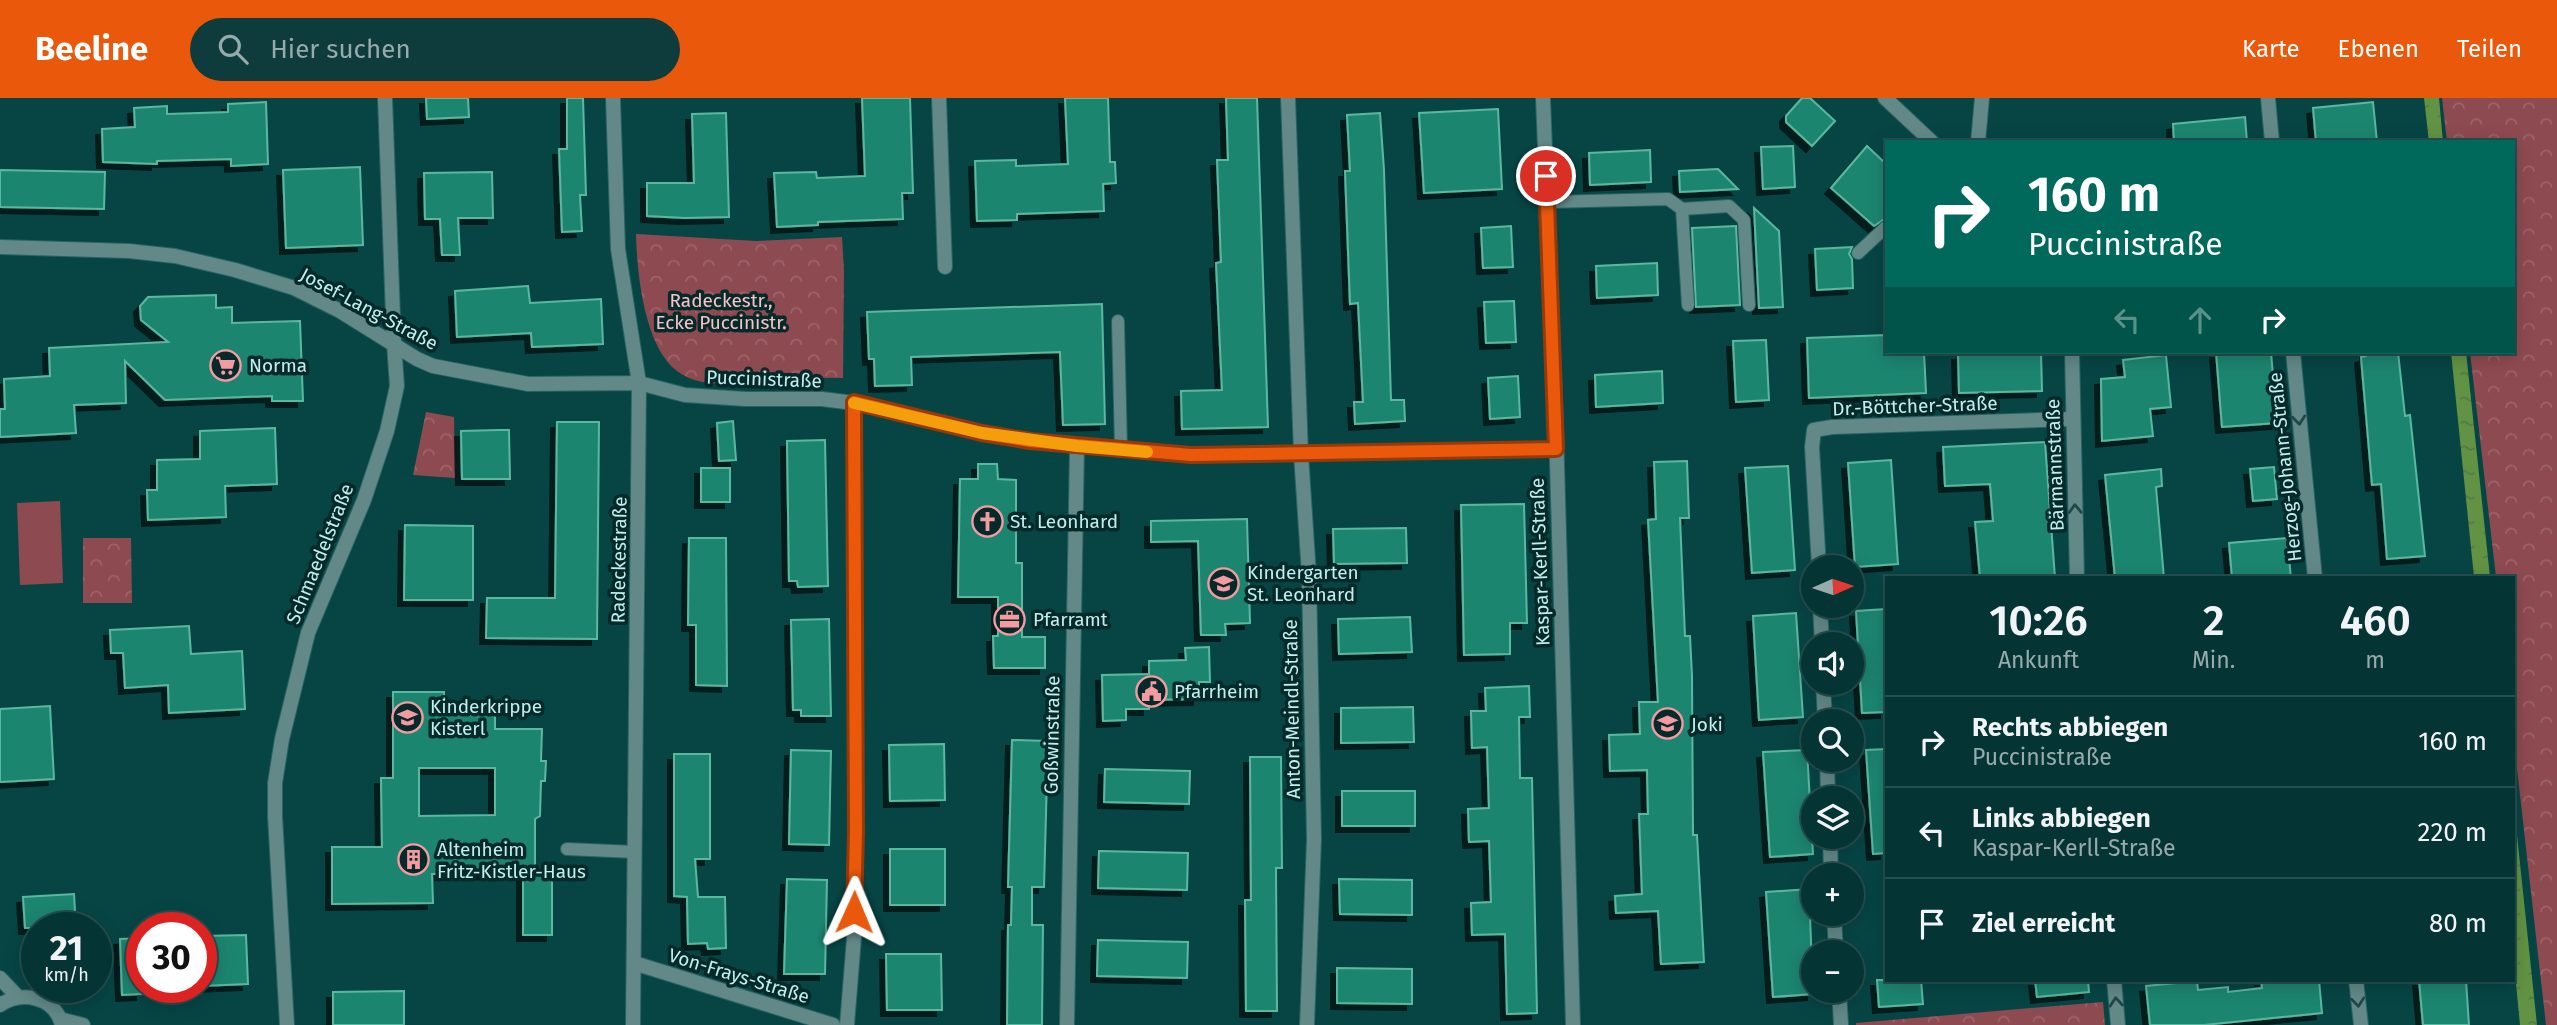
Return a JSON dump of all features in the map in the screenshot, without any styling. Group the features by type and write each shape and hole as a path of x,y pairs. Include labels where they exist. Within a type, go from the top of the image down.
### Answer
{"street":[{"name":"Schmaedelstraße","path":"287,1025 275,816 276,776 282,739 308,633 364,500 387,431 397,386 385,98"},
{"name":"Radeckestraße","path":"613,98 618,249 639,383 633,1025"},
{"path":"939,98 945,267"},
{"name":"Anton-Meindl-Straße","path":"1288,98 1301,454 1309,575 1314,839 1307,1025"},
{"name":"Kaspar-Kerll-Straße","path":"1543,98 1573,1025"},
{"path":"1885,98 1930,140"},
{"path":"1978,140 1982,98"},
{"path":"2268,98 2272,140"},
{"name":"Josef-Lang-Straße","path":"0,247 129,251 175,256 294,288 340,311 433,366 528,384 639,383"},
{"name":"Bärmannstraße","path":"2072,354 2077,576"},
{"name":"Herzog-Johann-Straße","path":"2292,354 2315,576"},
{"name":"Puccinistraße","path":"639,383 685,395 854,402 982,433 1077,446 1191,455 1556,449"},
{"path":"847,1025 856,832 854,402"},
{"name":"Dr.-Böttcher-Straße","path":"1818,555 1812,447 1814,430 1832,427 2072,419"},
{"name":"Goßwinstraße","path":"1067,1025 1077,446"},
{"name":"Von-Frays-Straße","path":"634,963 832,1025"},
{"path":"0,978 18,997"},
{"path":"2114,982 2118,1025"},
{"path":"2356,982 2361,1025"},
{"path":"0,1005 18,997 31,996 53,1009 61,1022 83,1025"},
{"path":"1840,1003 1841,1025"}],"lane":[{"path":"1547,202 1668,199 1682,209 1729,206 1744,220 1749,304"},
{"path":"1682,209 1688,305"},
{"path":"1858,253 1885,228"},
{"path":"1118,321 1121,449"},
{"path":"567,849 635,852"}],"green space":[{"path":"2442,98 2557,98 2557,1025 2546,1025 2515,751 2515,576 2496,576 2470,354 2515,354 2515,140 2447,140"},
{"name":"Radeckestr., Ecke Puccinistr.","path":"636,234 756,241 842,237 843,378 750,377 750,383 722,384 702,382 677,371 666,360 650,327 641,288"},
{"path":"426,412 454,417 455,478 413,475"},
{"path":"60,501 63,583 20,585 17,503"},
{"path":"83,538 131,538 132,603 83,603"},
{"path":"2103,1002 2105,1025 1856,1025 1856,1023"}],"water":[{"path":"2424,98 2439,98 2443,140 2429,140"},
{"path":"2451,354 2466,354 2490,576 2474,576"},
{"path":"2515,816 2537,1025 2520,1025 2515,974"}],"building":[{"path":"426,98 468,98 469,117 427,119"},
{"path":"567,98 583,98 586,195 580,195 582,231 562,232 559,149 567,149"},
{"path":"862,98 910,98 913,193 902,193 903,219 818,222 818,225 777,227 774,173 816,172 817,178 865,176"},
{"path":"1065,98 1108,98 1110,162 1115,162 1116,183 1103,184 1104,211 1017,214 1017,220 977,221 975,161 1016,160 1016,166 1068,164"},
{"path":"1226,98 1257,98 1268,427 1182,429 1181,391 1222,390 1216,263 1221,262 1217,160 1228,160"},
{"path":"1802,98 1810,98 1835,121 1812,146 1786,122 1786,116"},
{"path":"266,102 268,164 231,166 231,159 157,161 157,164 103,162 102,129 135,127 134,108 167,106 167,114 228,112 228,104"},
{"path":"2373,102 2377,140 2316,140 2313,108"},
{"path":"1498,109 1502,189 1424,193 1419,113"},
{"path":"726,113 729,217 647,216 647,183 694,183 692,114"},
{"path":"1380,113 1391,400 1404,400 1405,421 1355,424 1354,402 1363,402 1358,303 1350,304 1345,171 1350,171 1347,115"},
{"path":"2245,117 2247,140 2174,140 2173,124"},
{"path":"1793,146 1795,187 1763,189 1761,147"},
{"path":"1867,146 1885,163 1885,219 1874,226 1831,188"},
{"path":"1650,150 1651,182 1590,185 1589,153"},
{"path":"360,167 363,245 286,248 283,170"},
{"path":"1718,169 1738,189 1680,192 1679,171"},
{"path":"0,170 105,172 104,209 0,207"},
{"path":"492,172 493,218 458,218 460,255 442,255 440,219 425,219 424,173"},
{"path":"1754,208 1779,231 1783,307 1759,308"},
{"path":"1511,226 1513,267 1483,268 1481,228"},
{"path":"1736,226 1740,305 1696,307 1692,228"},
{"path":"1852,247 1849,254 1852,259 1853,288 1817,290 1815,249"},
{"path":"1657,263 1658,295 1597,298 1596,266"},
{"path":"528,286 530,303 601,299 603,344 532,347 531,333 457,337 455,291"},
{"name":"Norma","path":"216,295 216,308 232,307 232,323 300,321 303,401 272,401 272,396 165,400 125,361 126,403 74,405 76,433 0,437 0,409 5,409 4,379 50,376 49,348 168,342 141,320 140,306 148,297"},
{"path":"1514,301 1516,342 1486,343 1484,302"},
{"path":"1102,304 1105,424 1063,425 1060,352 911,357 912,385 875,386 874,359 869,359 867,312"},
{"path":"1885,335 1885,354 1924,354 1926,393 1809,398 1807,338"},
{"path":"1766,340 1769,400 1736,402 1733,341"},
{"path":"1958,354 2041,354 2042,391 1959,393"},
{"path":"2216,354 2271,354 2277,423 2222,427"},
{"path":"2398,354 2405,416 2410,415 2425,556 2387,559 2381,484 2372,485 2361,357"},
{"path":"2166,355 2171,407 2150,409 2153,436 2102,441 2101,379 2125,377 2123,360"},
{"path":"1662,371 1663,403 1596,407 1595,375"},
{"path":"1518,376 1520,417 1490,419 1488,378"},
{"path":"733,421 736,460 719,461 717,423"},
{"path":"557,422 599,422 597,639 486,638 487,598 555,598"},
{"path":"275,428 277,484 225,486 226,517 148,520 147,490 157,490 157,460 200,459 200,431"},
{"path":"509,430 510,479 462,479 461,431"},
{"path":"825,440 828,586 798,587 797,581 789,581 787,441"},
{"path":"2045,442 2055,576 1980,576 1975,522 1993,521 1990,484 1945,486 1943,447"},
{"path":"1891,460 1898,564 1864,566 1864,555 1854,555 1848,463"},
{"path":"1687,461 1689,518 1680,518 1685,636 1690,636 1692,676 1693,835 1697,835 1704,962 1661,964 1658,911 1616,913 1615,896 1642,894 1639,814 1648,814 1647,770 1610,771 1609,735 1640,734 1639,702 1658,702 1648,520 1656,519 1654,462"},
{"name":"St. Leonhard","path":"978,464 997,464 998,479 1016,480 1016,563 1022,563 1022,637 1045,637 1045,668 994,668 993,636 998,636 998,597 958,597 960,479 978,479"},
{"path":"1788,466 1795,570 1752,573 1745,468"},
{"path":"2274,467 2277,499 2253,501 2250,469"},
{"path":"701,468 730,468 730,502 701,502"},
{"path":"2161,469 2162,486 2156,487 2164,576 2115,576 2105,475"},
{"path":"1524,504 1527,623 1510,623 1510,654 1464,655 1461,505"},
{"name":"Kindergarten St. Leonhard","path":"1247,519 1250,623 1225,624 1226,635 1201,635 1198,541 1151,542 1151,521"},
{"path":"405,525 473,526 473,600 404,600"},
{"path":"1406,528 1407,563 1334,564 1333,529"},
{"path":"689,538 726,538 727,686 696,685 696,625 688,625"},
{"path":"2287,538 2291,576 2232,576 2229,543"},
{"path":"1885,609 1885,712 1864,713 1862,709 1864,632 1857,632 1856,618 1864,618 1864,610"},
{"path":"1796,613 1801,717 1759,720 1753,616"},
{"path":"1410,617 1412,652 1339,654 1338,619"},
{"path":"829,619 831,716 801,716 801,710 793,710 791,620"},
{"path":"189,626 191,654 242,651 245,709 169,713 168,685 125,688 123,653 111,653 110,630"},
{"name":"Pfarrheim","path":"1209,647 1210,682 1199,682 1199,699 1149,700 1149,709 1126,709 1126,720 1103,721 1102,675 1149,674 1149,661 1186,660 1185,648"},
{"path":"1529,686 1530,717 1519,717 1520,778 1532,778 1537,1013 1507,1014 1505,934 1472,935 1471,903 1491,902 1489,841 1469,842 1468,809 1489,808 1487,747 1472,748 1471,711 1486,711 1485,688"},
{"path":"393,692 444,692 444,715 495,715 495,729 542,729 541,761 546,761 545,781 541,781 540,816 535,819 535,873 432,874 433,903 332,904 332,847 382,847 381,778 393,778","holes":["419,768 495,768 495,815 419,816"]},
{"path":"50,706 54,779 0,782 0,709"},
{"path":"1413,707 1414,742 1341,743 1341,708"},
{"path":"1012,740 1048,741 1044,887 1032,887 1032,925 1043,925 1042,1025 1007,1025 1008,925 1011,925 1012,887 1008,887"},
{"path":"944,744 945,800 890,801 889,745"},
{"path":"1885,749 1885,853 1873,854 1866,750"},
{"path":"791,750 831,751 829,845 789,844"},
{"path":"1801,750 1801,772 1808,772 1809,786 1801,786 1801,849 1813,849 1813,854 1770,857 1763,752"},
{"path":"674,754 710,754 710,859 695,859 698,897 725,897 726,948 708,949 707,943 688,944 687,897 674,896"},
{"path":"1250,757 1281,757 1282,868 1276,868 1277,1011 1246,1011 1245,900 1251,900"},
{"path":"1105,769 1190,771 1189,804 1104,802"},
{"path":"1342,791 1415,791 1415,826 1342,826"},
{"path":"890,849 945,849 945,905 890,905"},
{"path":"1099,851 1188,853 1187,890 1098,888"},
{"path":"552,873 552,935 523,935 523,874"},
{"path":"787,879 827,880 825,974 784,974"},
{"path":"1339,879 1412,880 1412,915 1340,914"},
{"path":"1801,890 1801,926 1810,926 1811,940 1801,940 1801,995 1773,997 1766,892"},
{"path":"74,894 75,912 24,912 23,897"},
{"path":"246,935 248,984 217,985 217,936"},
{"path":"120,939 126,939 126,995 122,995"},
{"path":"1098,940 1188,942 1187,978 1097,976"},
{"path":"886,954 941,954 942,1010 887,1010"},
{"path":"1337,968 1412,969 1412,1004 1337,1003"},
{"path":"1877,980 1921,982 1923,1004 1879,1007"},
{"path":"2035,982 2088,982 2089,992 2037,997"},
{"path":"2197,982 2198,990 2228,987 2228,992 2262,988 2261,982 2319,982 2322,1013 2204,1025 2150,1025 2146,986"},
{"path":"2419,982 2466,982 2469,1025 2423,1025"},
{"path":"404,991 404,1025 333,1025 333,992"}],"slow traffic":[{"path":"854,403 982,433 1030,441 1147,452"}],"place":[{"name":"Norma","path":"226,365"},
{"name":"St. Leonhard","path":"987,521"},
{"name":"Kindergarten St. Leonhard","path":"1224,583"},
{"name":"Pfarramt","path":"1010,619"},
{"name":"Pfarrheim","path":"1151,691"},
{"name":"Kinderkrippe Kisterl","path":"407,717"},
{"name":"Joki","path":"1668,724"},
{"name":"Altenheim Fritz-Kistler-Haus","path":"414,860"}],"route":[{"path":"854,912 854,402 982,433 1030,441 1191,455 1556,449 1546,176"}]}
